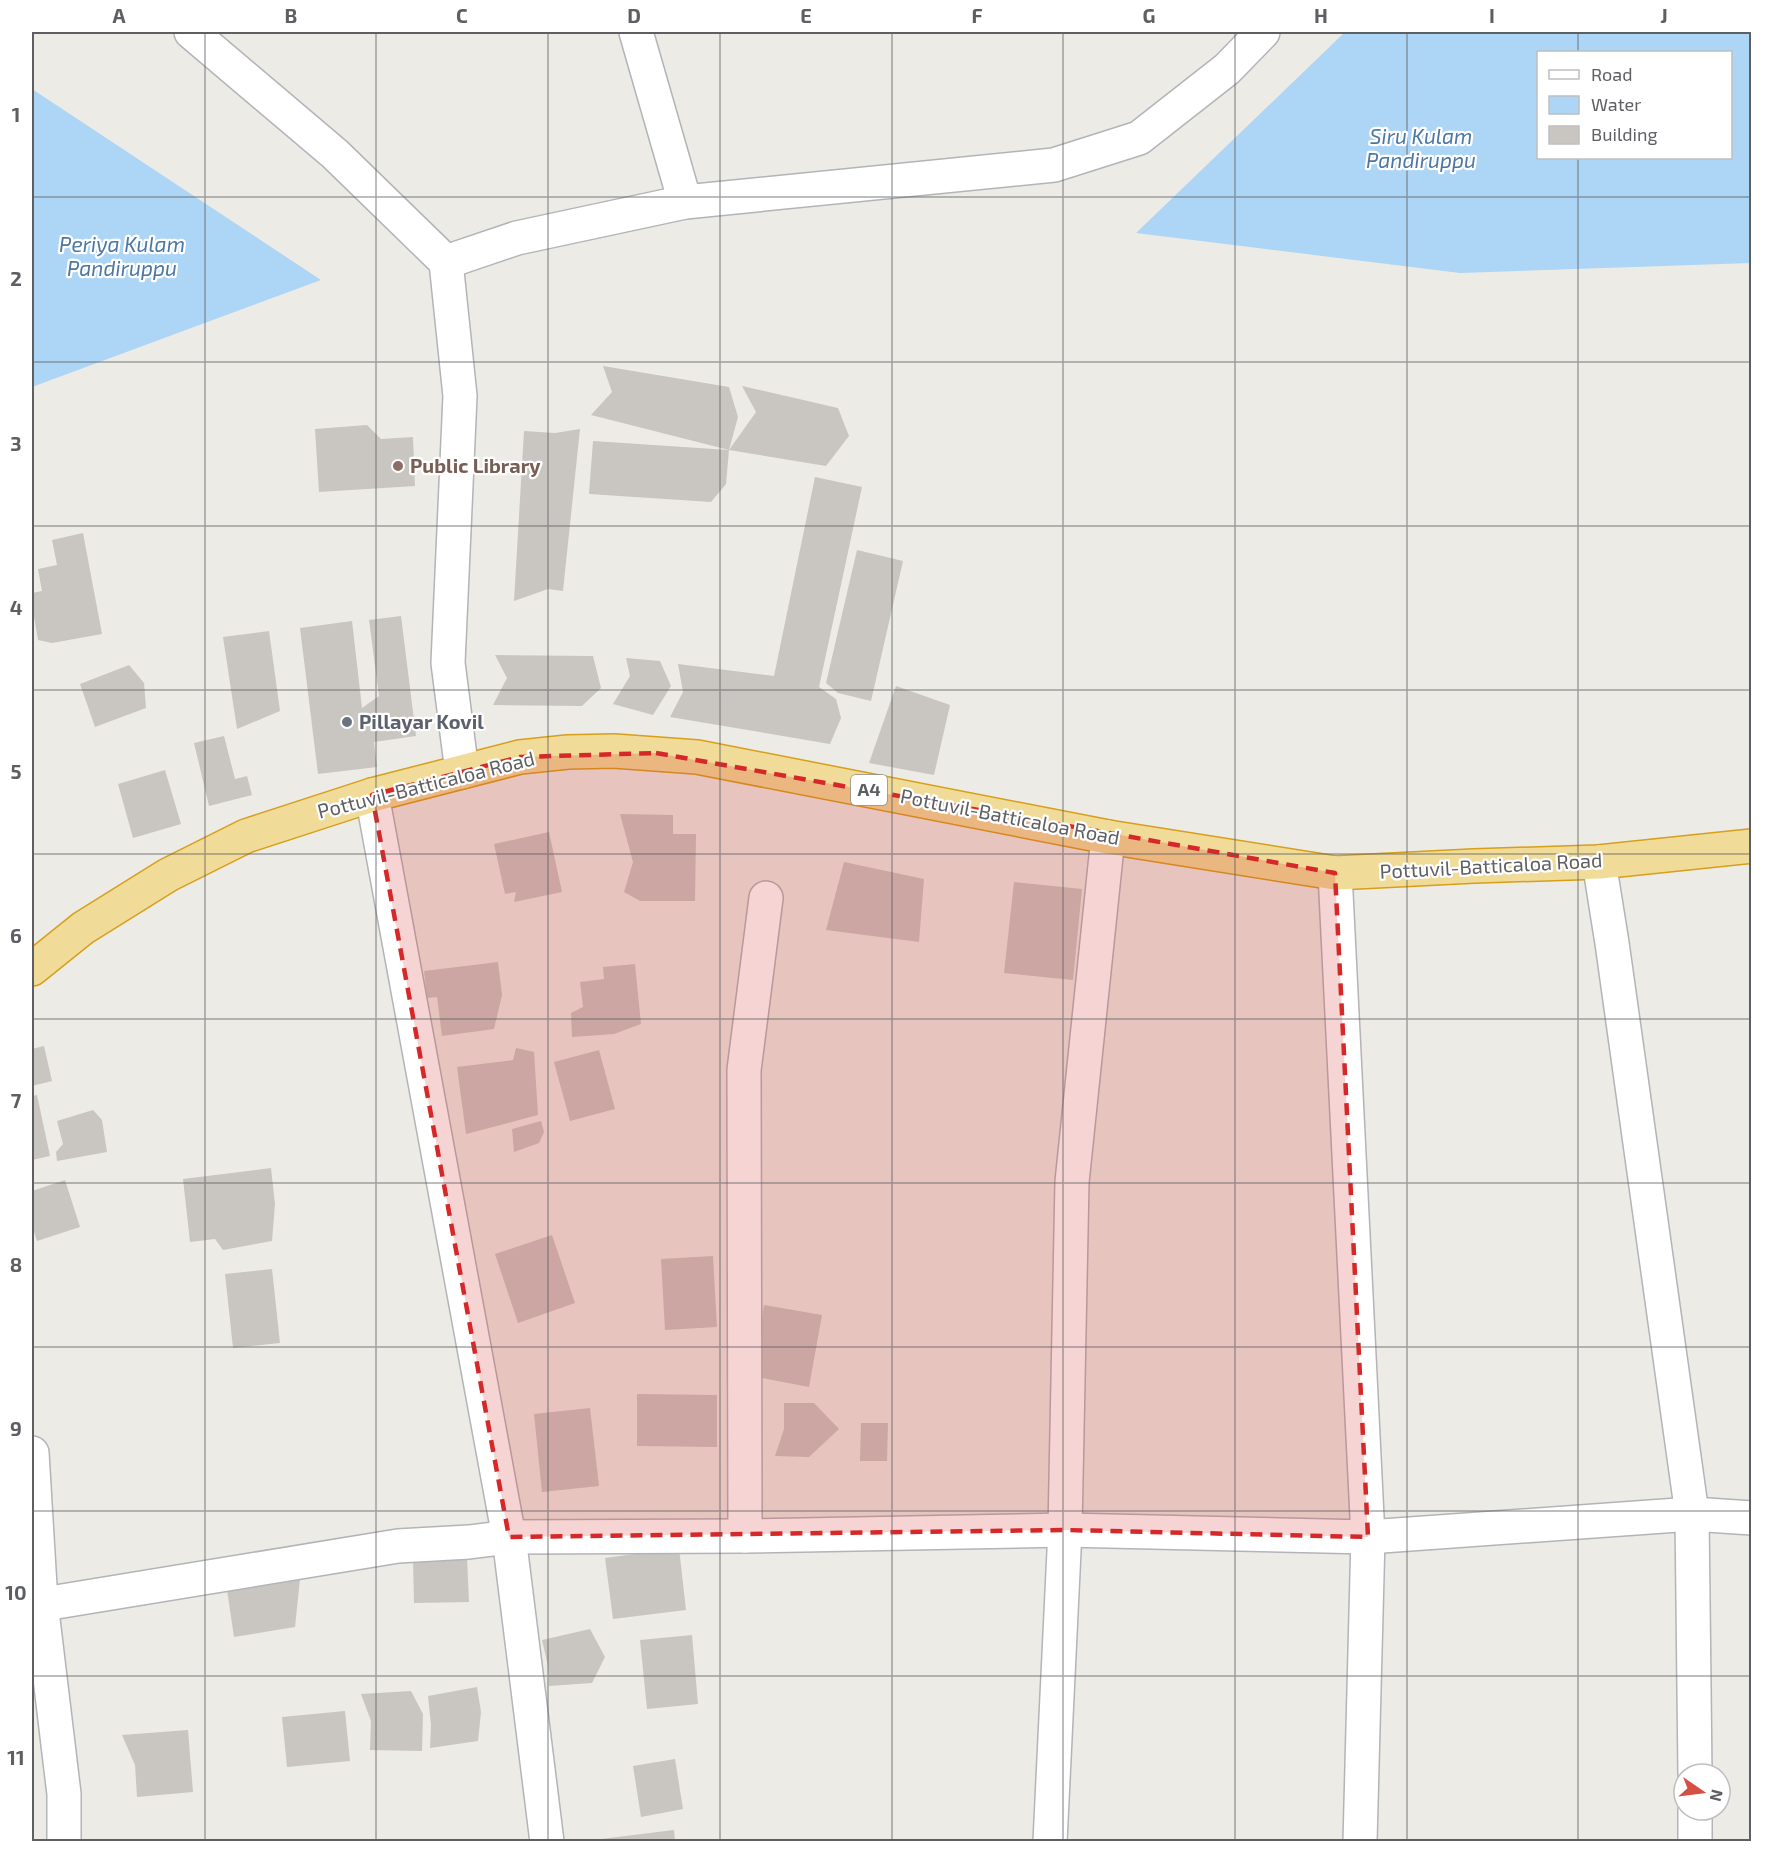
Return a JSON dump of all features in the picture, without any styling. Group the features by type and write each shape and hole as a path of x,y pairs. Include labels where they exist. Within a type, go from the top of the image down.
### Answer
{"highway":[{"name":"Pottuvil-Batticaloa Road","path":"32,969 83,928 178,870 246,836 372,795 520,757 568,752 614,750 698,757 1108,837 1335,873 1599,862 1752,846"}],"street":[{"path":"191,32 335,154 446,262 460,396 448,663 462,772"},
{"path":"636,32 685,202"},
{"path":"446,262 517,238 685,202 1054,165 1139,138 1227,69 1263,32"},
{"path":"372,795 509,1537 547,1842"},
{"path":"1050,1842 1065,1530 1072,1182 1108,837"},
{"path":"1599,862 1692,1514 1695,1762"},
{"path":"1335,873 1368,1537 1360,1842"},
{"path":"745,1536 744,1070 766,898"},
{"path":"32,1453 36,1604 64,1794 64,1842"},
{"path":"36,1604 398,1546 509,1537 745,1536 1065,1530 1368,1537 1692,1514 1752,1518"},
{"path":"1695,1822 1695,1842"}],"highlighted area":[{"path":"656,753 1335,873 1368,1537 1065,1530 509,1537 372,795 520,757"}],"water":[{"name":"Siru Kulam Pandiruppu","path":"1345,32 1751,32 1751,263 1460,273 1136,233"},
{"name":"Periya Kulam Pandiruppu","path":"32,89 321,280 32,387"}],"building":[{"path":"603,366 729,387 738,417 729,450 591,415 612,392"},
{"path":"742,386 838,408 849,436 826,466 729,450 756,412"},
{"path":"367,425 381,439 413,437 415,486 319,492 315,429"},
{"path":"580,429 563,591 548,589 514,601 524,431 555,433"},
{"path":"593,441 729,450 726,484 711,502 589,494"},
{"path":"815,477 862,487 819,687 836,699 841,718 830,744 670,717 683,692 678,664 774,676"},
{"path":"83,533 102,634 52,643 38,640 32,593 42,591 38,569 57,565 52,540"},
{"path":"857,550 903,561 871,701 838,693 826,683"},
{"path":"401,616 416,736 374,742 377,767 318,774 300,628 352,621 362,708 379,696 369,620"},
{"path":"269,631 280,711 237,729 223,637"},
{"path":"495,655 593,656 601,688 582,706 493,705 507,678"},
{"path":"626,658 660,661 671,686 653,715 613,704 630,676"},
{"path":"129,665 144,683 146,708 95,727 80,684"},
{"path":"896,686 950,705 934,775 869,763"},
{"path":"224,736 235,779 247,776 252,795 209,806 194,743"},
{"path":"165,770 181,824 133,838 118,784"},
{"path":"620,814 673,815 673,834 696,834 695,901 640,901 624,892 633,862"},
{"path":"549,832 562,892 514,902 516,892 505,894 494,844"},
{"path":"844,862 924,879 919,942 826,930"},
{"path":"1014,882 1082,889 1073,980 1004,973"},
{"path":"498,962 502,995 494,1029 442,1036 437,997 427,998 424,971"},
{"path":"635,964 641,1024 614,1034 572,1037 571,1013 583,1007 580,982 604,979 603,967"},
{"path":"44,1046 52,1081 32,1086 32,1049"},
{"path":"516,1048 534,1052 538,1115 466,1134 457,1067 513,1060"},
{"path":"599,1050 615,1109 570,1121 554,1062"},
{"path":"37,1095 50,1156 32,1160 32,1096"},
{"path":"93,1110 102,1120 107,1152 57,1161 56,1152 63,1144 57,1121"},
{"path":"541,1121 544,1132 539,1143 514,1152 512,1129"},
{"path":"271,1168 275,1204 272,1241 223,1250 215,1239 190,1242 183,1179"},
{"path":"65,1180 80,1227 37,1241 32,1225 32,1191"},
{"path":"552,1235 575,1303 518,1323 495,1254"},
{"path":"713,1256 717,1327 665,1330 661,1259"},
{"path":"272,1269 280,1343 233,1348 225,1274"},
{"path":"764,1305 822,1315 809,1387 762,1378 751,1316 762,1318"},
{"path":"637,1394 717,1395 717,1447 637,1446"},
{"path":"784,1403 814,1403 839,1429 809,1457 775,1456 784,1429"},
{"path":"590,1408 599,1486 542,1492 534,1414"},
{"path":"861,1423 888,1423 887,1461 860,1461"},
{"path":"679,1548 686,1610 613,1619 605,1558"},
{"path":"467,1557 469,1602 414,1603 413,1559"},
{"path":"300,1579 295,1627 234,1637 227,1590"},
{"path":"590,1629 605,1657 592,1683 549,1686 548,1666 542,1640"},
{"path":"692,1635 698,1704 647,1709 640,1640"},
{"path":"477,1687 481,1712 478,1741 430,1748 431,1725 428,1696"},
{"path":"411,1691 423,1714 422,1751 370,1750 371,1721 361,1694"},
{"path":"345,1711 350,1761 287,1767 282,1717"},
{"path":"188,1730 193,1792 137,1797 135,1765 122,1735"},
{"path":"675,1759 683,1809 641,1817 633,1766"},
{"path":"674,1830 675,1842 593,1842 593,1840"}],"place":[{"name":"Public Library","path":"398,466"},
{"name":"Pillayar Kovil","path":"347,722"}]}
